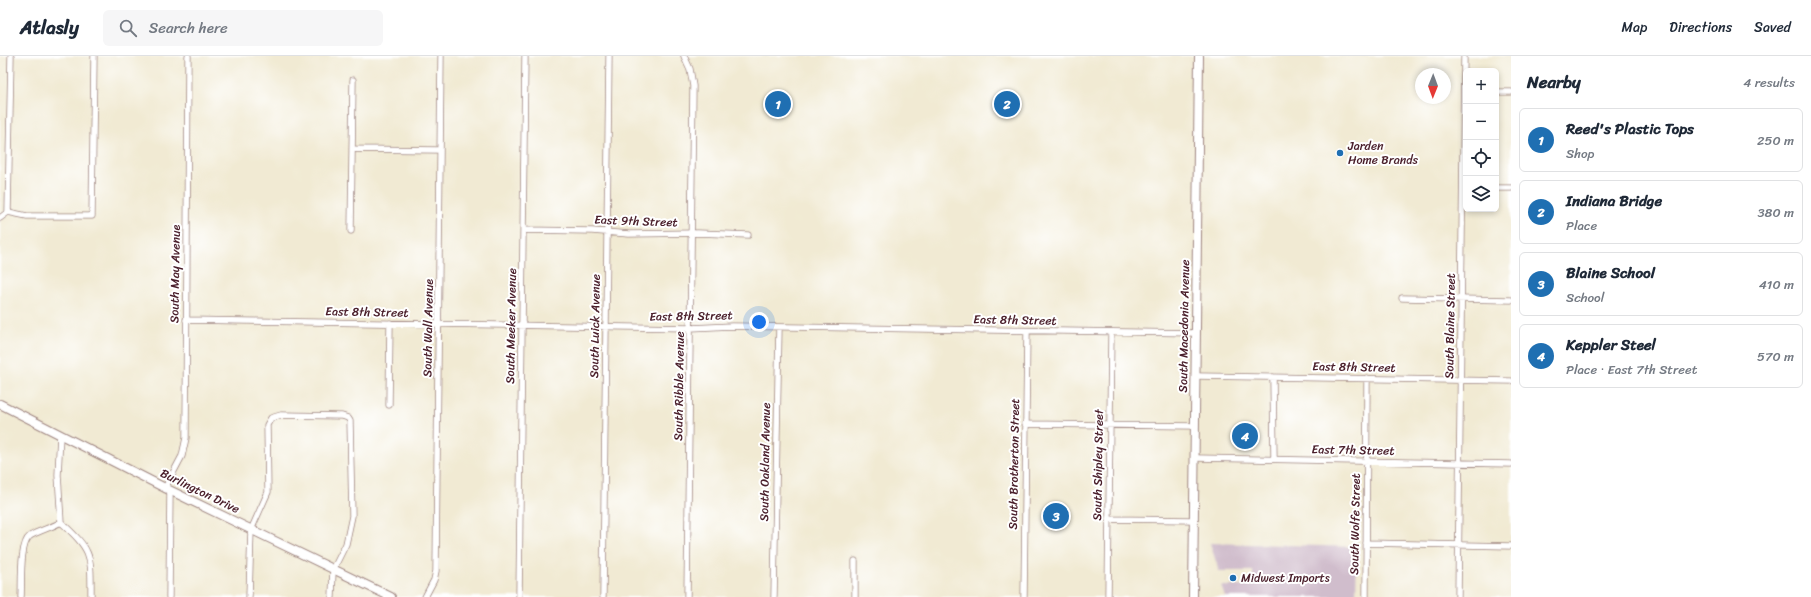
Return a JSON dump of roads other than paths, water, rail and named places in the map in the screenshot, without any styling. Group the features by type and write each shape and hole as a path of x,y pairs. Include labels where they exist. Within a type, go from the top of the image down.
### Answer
{"street":[{"path":"8,212 11,56"},
{"path":"0,218 8,212 27,216 92,216 94,56"},
{"name":"South May Avenue","path":"169,597 168,489 184,451 186,438 188,56"},
{"name":"South Wall Avenue","path":"425,597 434,580 436,571 441,56"},
{"name":"South Meeker Avenue","path":"519,597 525,56"},
{"name":"South Luick Avenue","path":"603,597 609,56"},
{"name":"South Ribble Avenue","path":"684,56 690,69 693,86 687,597"},
{"name":"South Macedonia Avenue","path":"1193,597 1199,56"},
{"name":"South Blaine Street","path":"1464,56 1464,68"},
{"path":"351,231 353,80"},
{"path":"1499,92 1511,92"},
{"name":"South Blaine Street","path":"1464,176 1465,104"},
{"path":"352,149 440,150"},
{"path":"1499,188 1511,188"},
{"name":"South Blaine Street","path":"1458,597 1464,212"},
{"name":"East 9th Street","path":"523,230 748,235"},
{"path":"1402,298 1511,300"},
{"name":"East 8th Street","path":"186,320 606,327 691,328 732,326 1111,333 1196,333"},
{"path":"389,405 390,324"},
{"name":"South Oakland Avenue","path":"774,597 779,327"},
{"name":"South Brotherton Street","path":"1024,597 1027,331"},
{"name":"South Shipley Street","path":"1108,597 1111,333"},
{"name":"East 8th Street","path":"1196,376 1511,381"},
{"path":"1273,377 1274,459"},
{"name":"South Wolfe Street","path":"1366,597 1367,378"},
{"name":"Burlington Drive","path":"0,404 251,530 391,597"},
{"path":"249,597 251,530 268,492 267,426 270,419 280,415 342,416 349,419 352,426 350,526 346,544 333,570 332,597"},
{"path":"1025,424 1195,426"},
{"path":"60,435 59,487 61,522 81,541 88,551 91,567 91,597"},
{"name":"East 7th Street","path":"1195,458 1511,464"},
{"path":"1108,519 1194,520"},
{"path":"21,597 23,551 25,541 32,535 61,522"},
{"path":"1366,543 1511,546"},
{"path":"855,561 855,597"}],"place":[{"name":"Reed's Plastic Tops","path":"778,104"},
{"name":"Indiana Bridge","path":"1007,104"},
{"name":"Jarden Home Brands","path":"1340,153"},
{"name":"Keppler Steel","path":"1245,436"},
{"name":"Blaine School","path":"1056,516"},
{"name":"Midwest Imports","path":"1233,578"}]}
